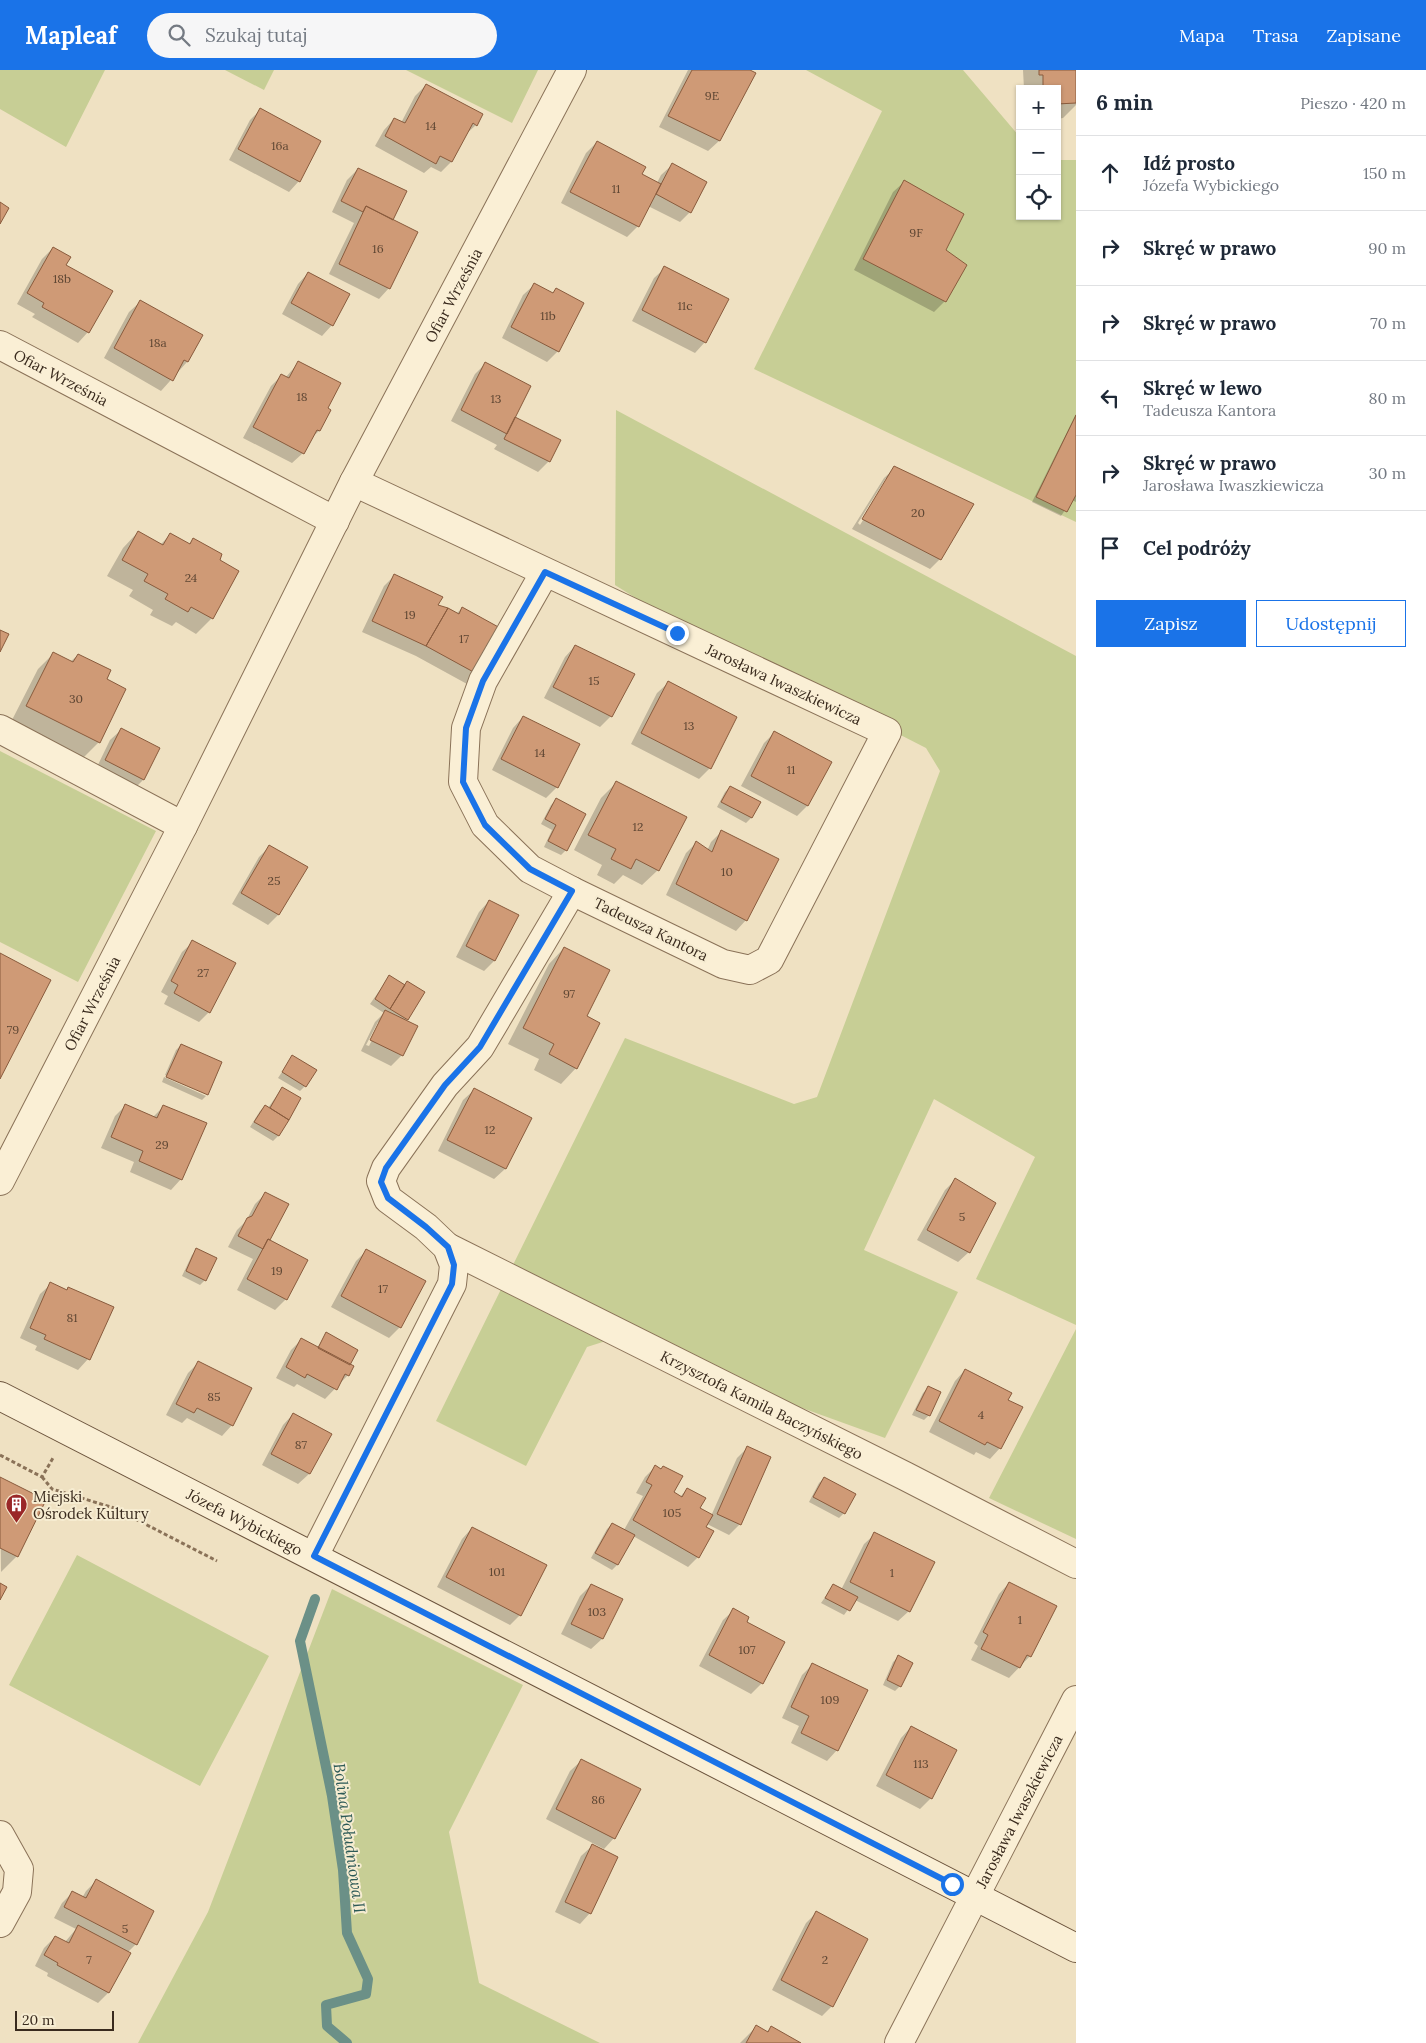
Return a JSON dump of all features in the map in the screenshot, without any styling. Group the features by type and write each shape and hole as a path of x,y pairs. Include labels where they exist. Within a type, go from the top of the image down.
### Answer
{"street":[{"name":"Ofiar Września","path":"0,1181 182,826 354,482 572,70"},
{"name":"Ofiar Września","path":"0,345 335,521"},
{"name":"Jarosława Iwaszkiewicza","path":"354,482 887,732"},
{"name":"Tadeusza Kantora","path":"545,572 483,681 466,728 463,782 485,825 530,869 723,964 750,970 769,960 887,732"},
{"path":"0,730 182,826"},
{"name":"Krzysztofa Kamila Baczyńskiego","path":"572,891 480,1047 445,1085 386,1168 381,1182 388,1198 426,1227 448,1247 905,1476 1076,1564"},
{"path":"314,1556 452,1284 454,1265 448,1247"},
{"name":"Józefa Wybickiego","path":"0,1396 1076,1948"},
{"name":"Jarosława Iwaszkiewicza","path":"899,2043 973,1896 1076,1700"},
{"path":"0,1835 19,1870 17,1892 0,1923"}],"path":[{"path":"42,1478 68,1431"},
{"path":"0,1454 42,1478 52,1489 114,1508 217,1562"}],"green space":[{"path":"0,70 105,70 66,147 0,109"},
{"path":"225,70 274,70 264,90"},
{"path":"406,70 538,70 512,123"},
{"path":"806,70 963,70 1016,132 1016,220 1061,220 1061,160 1076,160 1076,522 754,369 882,111"},
{"path":"616,410 1076,656 1076,1325 976,1279 1035,1157 934,1099 864,1250 958,1292 885,1438 612,1339 587,1347 526,1466 436,1421 625,1038 794,1104 817,1097 940,771 926,748 650,607 615,585"},
{"path":"0,751 156,831 78,982 0,942"},
{"path":"1076,1329 1076,1539 989,1498"},
{"path":"77,1555 269,1656 200,1786 9,1685"},
{"path":"332,1589 523,1685 449,1832 479,1983 600,2043 138,2043 208,1912"}],"building":[{"path":"692,70 750,70 756,73 720,141 668,116"},
{"path":"1039,70 1076,70 1076,103 1061,104 1061,85 1043,85 1043,75 1039,75"},
{"path":"426,84 483,114 477,126 473,123 452,162 440,156 436,164 385,136 394,118 405,123"},
{"path":"260,108 321,141 300,182 238,149"},
{"path":"597,141 646,167 642,174 661,184 639,227 570,192"},
{"path":"672,163 707,182 691,213 656,194"},
{"path":"358,168 407,191 393,220 366,206 363,212 341,201"},
{"path":"904,180 964,214 946,250 967,265 946,302 863,259"},
{"path":"0,202 9,208 0,224"},
{"path":"366,206 418,232 390,289 339,264"},
{"path":"53,247 71,257 66,265 113,291 89,333 42,307 44,303 27,293"},
{"path":"664,266 729,299 706,343 642,310"},
{"path":"308,272 350,294 333,326 291,303"},
{"path":"534,283 553,293 556,288 584,303 559,352 511,327"},
{"path":"140,300 203,335 188,362 184,360 173,381 114,348"},
{"path":"298,361 341,383 328,408 331,410 320,431 317,430 304,454 253,427 281,374 289,378"},
{"path":"485,362 531,386 507,434 461,410"},
{"path":"1076,415 1076,495 1067,512 1036,497"},
{"path":"515,417 561,440 550,462 504,439"},
{"path":"894,466 974,504 941,560 862,519"},
{"path":"138,531 163,545 170,533 190,544 193,538 222,554 220,560 239,571 213,619 191,607 188,612 165,599 168,594 144,581 148,574 122,560"},
{"path":"394,574 443,597 438,605 448,608 426,646 372,621"},
{"path":"462,607 502,629 479,675 426,646 448,608 459,614"},
{"path":"0,630 9,634 0,652"},
{"path":"575,645 635,674 612,717 553,687"},
{"path":"53,652 73,662 78,654 111,670 107,679 126,689 100,743 26,706"},
{"path":"668,681 737,717 711,769 641,733"},
{"path":"523,716 580,744 558,788 501,759"},
{"path":"121,728 160,748 144,780 105,760"},
{"path":"774,731 832,762 808,806 751,776"},
{"path":"616,781 687,817 659,871 636,859 631,869 611,859 616,849 588,835"},
{"path":"730,786 761,802 752,818 721,802"},
{"path":"556,798 586,814 567,851 548,841 556,825 545,819"},
{"path":"721,830 779,859 747,921 676,884 696,841 712,852"},
{"path":"269,845 308,867 279,915 241,893"},
{"path":"489,900 519,915 495,961 466,946"},
{"path":"192,940 236,963 210,1013 174,993 178,985 171,981"},
{"path":"564,947 610,970 587,1016 600,1023 577,1069 549,1054 554,1044 523,1028"},
{"path":"0,953 51,980 0,1079"},
{"path":"389,975 405,985 390,1009 375,999"},
{"path":"407,981 425,992 408,1020 390,1009"},
{"path":"385,1010 418,1026 403,1056 370,1040"},
{"path":"181,1044 222,1062 208,1095 166,1077"},
{"path":"292,1055 317,1070 306,1087 282,1072"},
{"path":"282,1087 301,1098 289,1120 270,1108"},
{"path":"474,1088 532,1118 506,1169 447,1140"},
{"path":"125,1104 157,1118 163,1105 207,1123 182,1180 139,1161 143,1151 111,1137"},
{"path":"265,1105 289,1120 279,1136 254,1122"},
{"path":"955,1178 996,1203 970,1253 927,1230"},
{"path":"265,1192 289,1204 270,1240 268,1239 263,1249 238,1236 247,1218 252,1216"},
{"path":"268,1239 308,1260 287,1300 247,1279"},
{"path":"196,1248 217,1258 206,1281 186,1271"},
{"path":"366,1249 426,1281 401,1328 341,1296"},
{"path":"50,1282 67,1290 68,1287 114,1307 90,1360 44,1339 46,1335 30,1328"},
{"path":"326,1332 358,1350 350,1365 318,1348"},
{"path":"301,1338 354,1366 349,1376 345,1374 337,1390 307,1374 305,1378 286,1367"},
{"path":"198,1361 252,1388 233,1426 197,1408 194,1413 176,1404"},
{"path":"965,1369 1012,1393 1008,1400 1023,1407 1001,1449 987,1442 985,1445 939,1421"},
{"path":"928,1386 941,1392 930,1416 916,1410"},
{"path":"293,1413 332,1434 310,1474 271,1454"},
{"path":"747,1446 771,1457 741,1525 717,1514"},
{"path":"655,1465 661,1469 663,1466 683,1476 674,1492 682,1497 687,1488 706,1498 700,1508 713,1515 706,1527 714,1531 699,1558 633,1520 652,1485 646,1482"},
{"name":"Miejski Ośrodek Kultury","path":"0,1477 46,1500 18,1557 0,1548"},
{"path":"824,1477 856,1494 845,1514 813,1497"},
{"path":"612,1523 635,1535 618,1565 595,1553"},
{"path":"472,1527 547,1565 521,1616 446,1577"},
{"path":"874,1532 935,1562 910,1612 850,1582"},
{"path":"1009,1582 1057,1606 1031,1657 1027,1655 1020,1668 981,1649 988,1635 983,1632"},
{"path":"0,1583 7,1587 0,1600"},
{"path":"591,1584 623,1599 603,1639 571,1624"},
{"path":"833,1584 858,1597 850,1611 825,1598"},
{"path":"733,1608 749,1617 747,1622 785,1642 763,1684 709,1655"},
{"path":"898,1655 913,1663 901,1687 887,1680"},
{"path":"812,1663 868,1690 838,1751 801,1733 809,1716 791,1707"},
{"path":"911,1726 957,1750 932,1799 886,1775"},
{"path":"581,1759 641,1789 615,1839 556,1809"},
{"path":"592,1844 618,1857 591,1914 565,1902"},
{"path":"96,1879 154,1911 137,1945 64,1907 72,1891 86,1898"},
{"path":"816,1911 868,1939 833,2007 781,1980"},
{"path":"78,1925 131,1953 109,1993 57,1965 58,1963 44,1955 55,1936 69,1943"},
{"path":"756,2025 768,2032 771,2026 801,2043 746,2043"}],"waterway":[{"name":"Bolina Południowa II","path":"315,1599 300,1641 332,1796 343,1870 347,1933 368,1979 366,1994 326,2005 327,2026 347,2043"}],"place":[{"name":"Miejski Ośrodek Kultury","path":"17,1524"}],"route":[{"path":"677,633 545,572 483,681 466,728 463,782 485,825 530,869 572,891 480,1047 445,1085 386,1168 381,1182 388,1198 426,1227 448,1247 454,1265 452,1284 314,1556 952,1884"}]}
